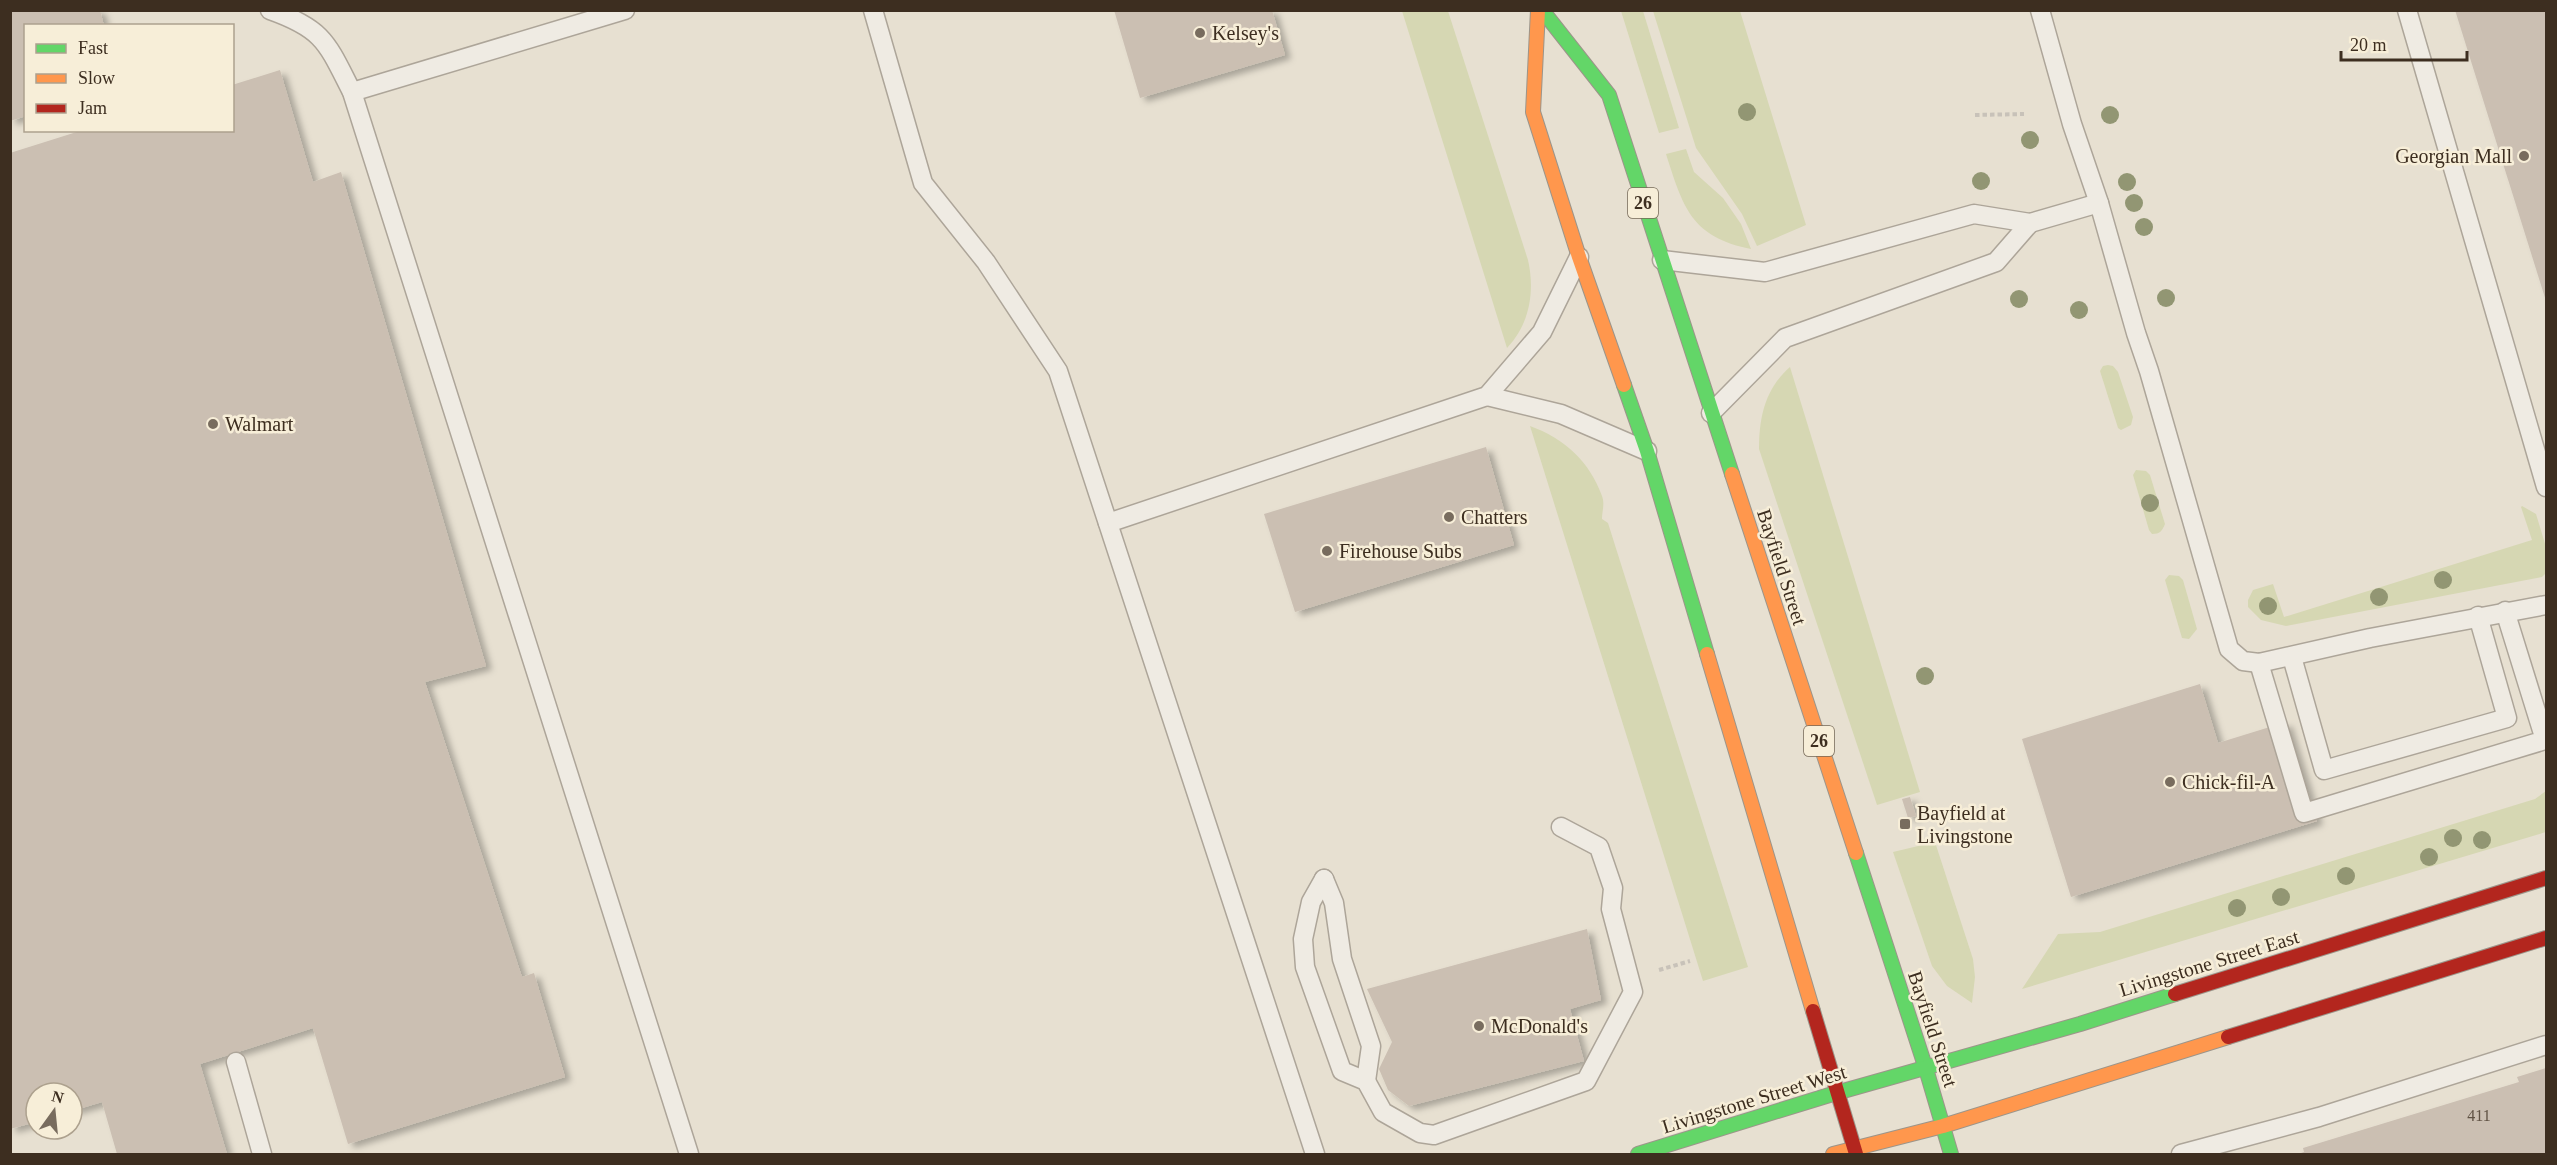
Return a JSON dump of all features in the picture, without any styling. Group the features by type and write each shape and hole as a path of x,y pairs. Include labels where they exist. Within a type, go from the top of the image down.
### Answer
{"main road":[{"name":"Bayfield Street","path":"1540,10 1533,112 1579,257 1647,451 1855,1151"},
{"name":"Bayfield Street","path":"1540,10 1609,95 1926,1069 1951,1155"},
{"name":"Livingstone Street East","path":"1881,1081 2080,1024 2547,878"},
{"path":"1833,1155 1943,1126 2547,938"},
{"name":"Livingstone Street West","path":"1638,1155 1881,1081"}],"lane":[{"path":"270,10 295,19 314,30 332,51 352,92 689,1155"},
{"path":"352,92 625,10"},
{"path":"873,10 923,183 986,262 1058,372 1315,1155"},
{"path":"2040,10 2072,124 2099,203 2229,649 2243,661 2259,663 2478,616 2547,605"},
{"path":"2407,10 2547,487"},
{"path":"1662,260 1765,272 1974,214 2030,224 2099,203"},
{"path":"1711,413 1785,338 1996,262 2030,224"},
{"path":"1108,523 1488,396 1542,332 1579,257"},
{"path":"1488,396 1561,414 1647,451"},
{"path":"2259,663 2304,813 2545,740 2505,611"},
{"path":"2292,657 2324,770 2507,718 2478,616"},
{"path":"1366,1081 1342,1071 1305,967 1303,939 1311,902 1324,879 1334,903 1342,959 1371,1046 1366,1081 1383,1112 1420,1133 1434,1135 1587,1081 1633,992 1611,909 1613,888 1599,847 1562,827"},
{"path":"2181,1155 2319,1117 2547,1045"},
{"path":"236,1062 262,1155"}],"path":[{"path":"1975,115 2024,114"}],"green space":[{"path":"1402,11 1448,11 1528,260 1531,283 1529,307 1521,328 1507,348"},
{"path":"1621,11 1643,11 1679,128 1659,133"},
{"path":"1653,11 1740,11 1806,225 1757,246 1742,214 1696,148"},
{"path":"1686,149 1694,172 1723,198 1741,224 1751,249 1715,237 1692,217 1678,190 1666,154"},
{"path":"2103,366 2113,366 2118,372 2133,417 2131,425 2121,430 2118,428 2100,371"},
{"path":"1790,367 1920,792 1877,805 1759,449 1760,426 1765,404 1781,376"},
{"path":"1530,426 1565,444 1583,462 1602,496 1602,519 1608,523 1748,967 1703,981"},
{"path":"2136,470 2146,471 2150,475 2165,524 2157,533 2152,534 2149,530 2133,475"},
{"path":"2522,506 2536,514 2546,547 2546,573 2542,577 2286,626 2261,620 2248,607 2248,600 2253,590 2273,584 2284,617 2532,540"},
{"path":"2169,575 2179,576 2183,580 2197,629 2189,639 2182,638 2165,580"},
{"path":"2546,791 2546,832 2022,989 2058,934 2100,932 2535,799"},
{"path":"1935,842 1973,959 1975,977 1972,1003 1947,986 1932,966 1893,852"}],"building":[{"path":"10,10 100,10 104,24 24,24 24,117 10,121"},
{"name":"Kelsey's","path":"1114,10 1272,10 1285,55 1140,98"},
{"name":"Georgian Mall","path":"2455,10 2546,10 2546,301"},
{"name":"Walmart","path":"280,70 313,182 341,172 486,666 425,682 522,977 534,973 565,1077 348,1144 313,1028 200,1064 227,1154 117,1154 102,1102 84,1107 84,1081 24,1081 24,1125 10,1129 10,153 77,132 234,132 234,84"},
{"path":"1486,447 1514,545 1295,612 1264,514"},
{"name":"Chick-fil-A","path":"2200,684 2218,743 2286,722 2317,821 2071,897 2022,739"},
{"path":"1910,797 1916,816 1908,818 1902,799"},
{"name":"McDonald's","path":"1587,929 1601,1000 1570,1009 1584,1061 1409,1106 1388,1090 1379,1069 1392,1042 1367,989"},
{"path":"2546,1068 2546,1154 2298,1154 2304,1152 2303,1148 2519,1082 2517,1077"}],"traffic: fast":[{"path":"1542,10 1609,95 1732,474"},
{"path":"1624,385 1647,451 1707,654"},
{"path":"1856,853 1951,1154"},
{"path":"1638,1154 1836,1093 2080,1024 2175,994"}],"traffic: slow":[{"path":"1538,10 1533,112 1579,257 1624,385"},
{"path":"1732,474 1856,853"},
{"path":"1707,654 1813,1011"},
{"path":"1833,1154 1943,1126 2228,1037"}],"traffic: jam":[{"path":"2175,994 2546,878"},
{"path":"2228,1037 2546,938"},
{"path":"1813,1011 1856,1154"}],"place":[{"name":"Kelsey's","path":"1200,33"},
{"name":"Georgian Mall","path":"2524,156"},
{"name":"Walmart","path":"213,424"},
{"name":"Chatters","path":"1449,517"},
{"name":"Firehouse Subs","path":"1327,551"},
{"name":"Chick-fil-A","path":"2170,782"},
{"name":"Bayfield at Livingstone","path":"1905,824"},
{"name":"McDonald's","path":"1479,1026"}]}
